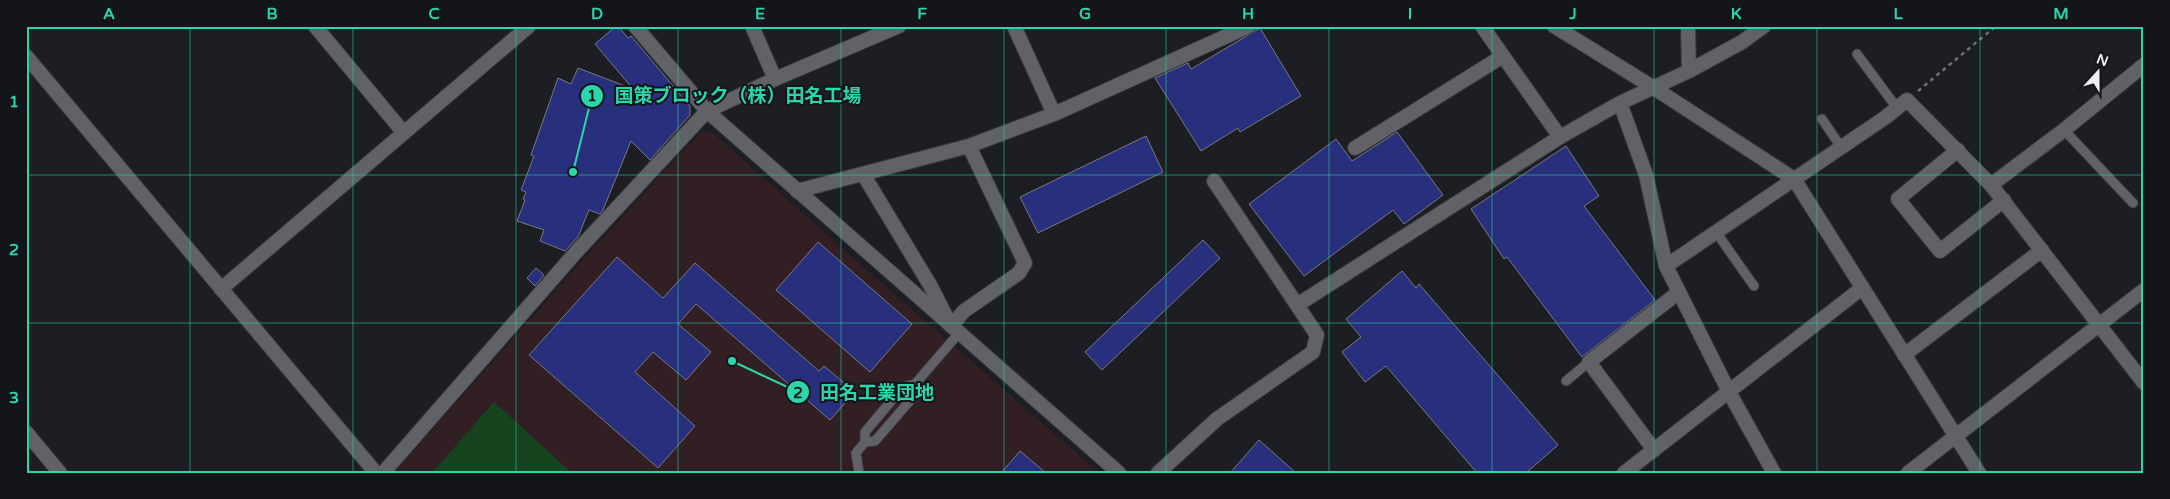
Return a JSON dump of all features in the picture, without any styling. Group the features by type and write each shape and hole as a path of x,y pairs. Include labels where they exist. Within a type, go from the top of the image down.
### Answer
{"street":[{"path":"315,26 404,133"},
{"path":"221,288 529,26"},
{"path":"635,26 707,111 1119,473"},
{"path":"752,26 775,78"},
{"path":"383,473 577,252 707,111 775,78 899,26"},
{"path":"1014,26 1054,114"},
{"path":"797,191 816,184 863,174 969,146 1054,114 1250,26"},
{"path":"1482,26 1560,137"},
{"path":"1554,26 1794,179 1979,473"},
{"path":"1688,26 1689,71"},
{"path":"1297,305 1560,137 1620,103 1689,71 1742,42 1764,26"},
{"path":"26,56 376,473"},
{"path":"1355,148 1503,56"},
{"path":"1991,184 2064,130 2144,65"},
{"path":"1620,103 1646,175 1666,266 1729,392 1774,473"},
{"path":"1666,266 1902,104 1958,150 1991,184 2098,326 2144,383"},
{"path":"955,329 964,311 1019,274 1025,263 969,146"},
{"path":"1958,150 1898,199 1940,251 2004,200"},
{"path":"863,174 955,329"},
{"path":"1158,473 1217,419 1313,352 1317,335 1214,181"},
{"path":"1904,356 2042,250"},
{"path":"1624,473 1862,288"},
{"path":"1908,473 2144,290"},
{"path":"1654,450 1590,362 1678,292"},
{"path":"26,432 60,473"}],"lane":[{"path":"1857,54 1902,104"},
{"path":"1822,119 1841,147"},
{"path":"2064,130 2133,203"},
{"path":"1716,232 1754,286"},
{"path":"865,442 875,441 914,396 916,384 955,329"},
{"path":"1566,381 1590,362"},
{"path":"859,473 856,453 865,442 865,432 903,387 916,384"}],"path":[{"path":"1902,104 1996,26"}],"shaded area":[{"path":"711,131 1099,473 394,473 597,244 701,132"}],"green space":[{"path":"494,402 572,473 432,473"}],"building":[{"path":"616,26 628,38 631,36 690,106 690,115 650,160 631,141 603,210 600,214 589,210 578,237 565,251 540,241 544,230 517,221 525,200 523,199 526,192 521,190 534,156 531,155 558,78 571,84 578,68 633,89 595,44"},
{"path":"1260,28 1301,96 1240,132 1238,128 1201,151 1155,78 1188,63 1191,69"},
{"path":"1397,132 1443,195 1404,224 1393,210 1304,276 1249,204 1336,139 1352,161"},
{"path":"1146,136 1163,172 1038,233 1020,197"},
{"path":"1566,146 1599,196 1584,206 1655,300 1582,357 1507,257 1504,259 1471,209"},
{"path":"1203,240 1220,258 1102,370 1085,352"},
{"path":"818,242 912,324 870,372 776,290"},
{"path":"617,257 663,298 695,263 819,371 824,366 855,392 830,420 696,304 678,324 711,352 686,380 653,352 635,372 695,426 658,468 529,355"},
{"path":"536,268 544,275 535,286 527,278"},
{"path":"1402,271 1416,288 1419,284 1558,445 1526,473 1477,473 1386,366 1365,382 1342,352 1361,337 1346,319"},
{"path":"1259,440 1296,473 1230,473"},
{"path":"1020,451 1046,473 1001,473"}],"place":[{"name":"国策ブロック（株）田名工場","path":"573,172"},
{"name":"田名工業団地","path":"732,361"}]}
